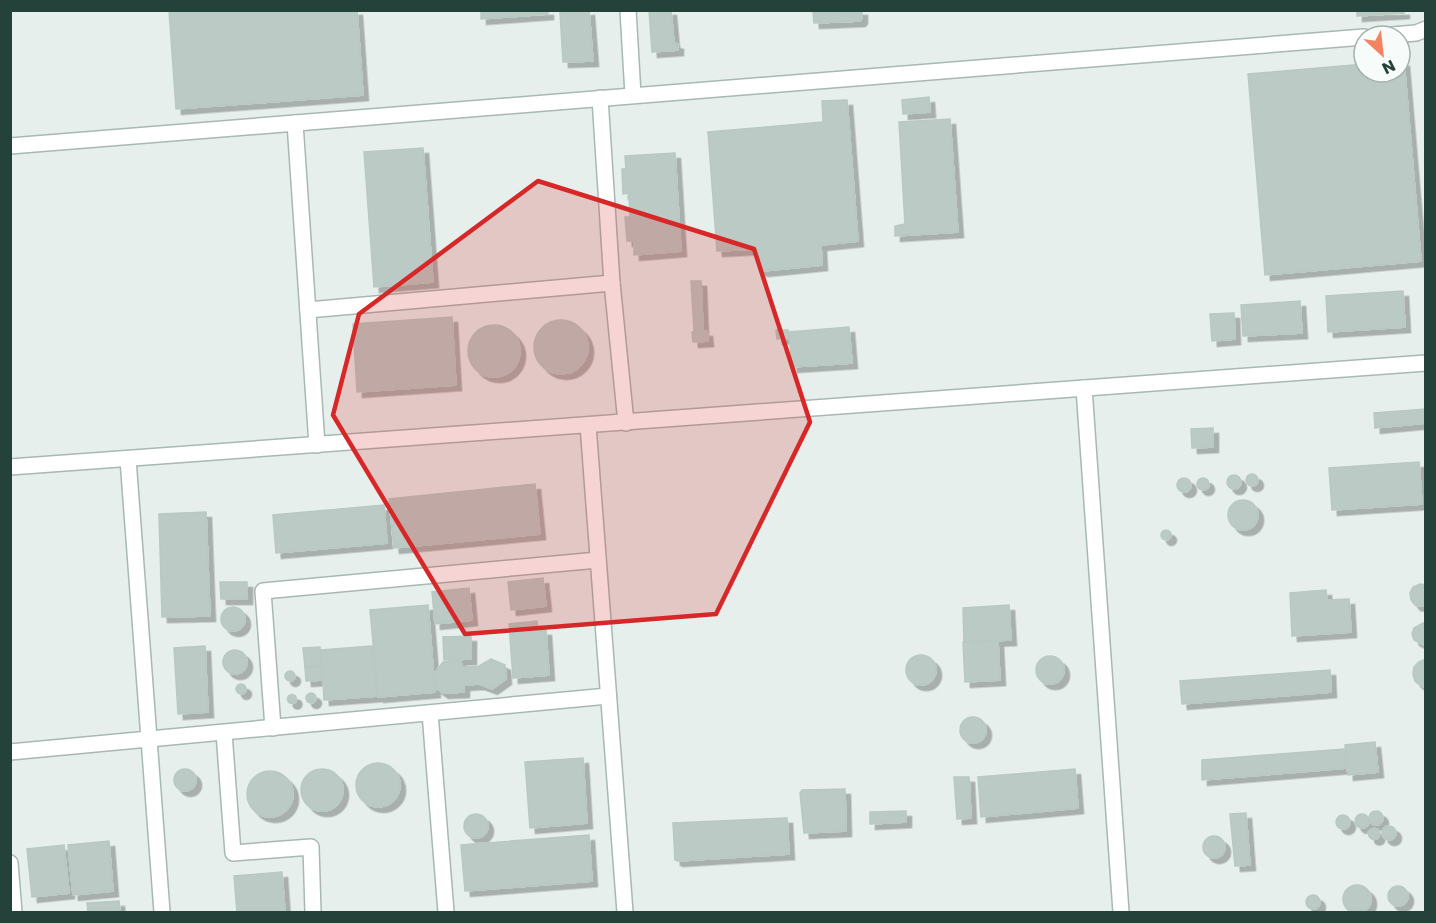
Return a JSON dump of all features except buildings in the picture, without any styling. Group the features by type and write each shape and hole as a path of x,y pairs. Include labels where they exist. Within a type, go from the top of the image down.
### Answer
{"lane":[{"path":"628,10 633,95"},
{"path":"10,146 1352,38"},
{"path":"600,98 612,283 626,423"},
{"path":"295,123 317,446"},
{"path":"308,310 612,283"},
{"path":"10,467 1425,363"},
{"path":"1084,388 1121,912"},
{"path":"588,425 625,912"},
{"path":"128,459 162,912"},
{"path":"273,728 264,591 598,561"},
{"path":"10,752 608,696"},
{"path":"430,713 446,912"},
{"path":"224,733 233,854 311,847 313,912"},
{"path":"10,863 14,912"}],"highlighted area":[{"path":"538,181 754,249 810,422 716,614 465,634 333,415 359,314"}]}
